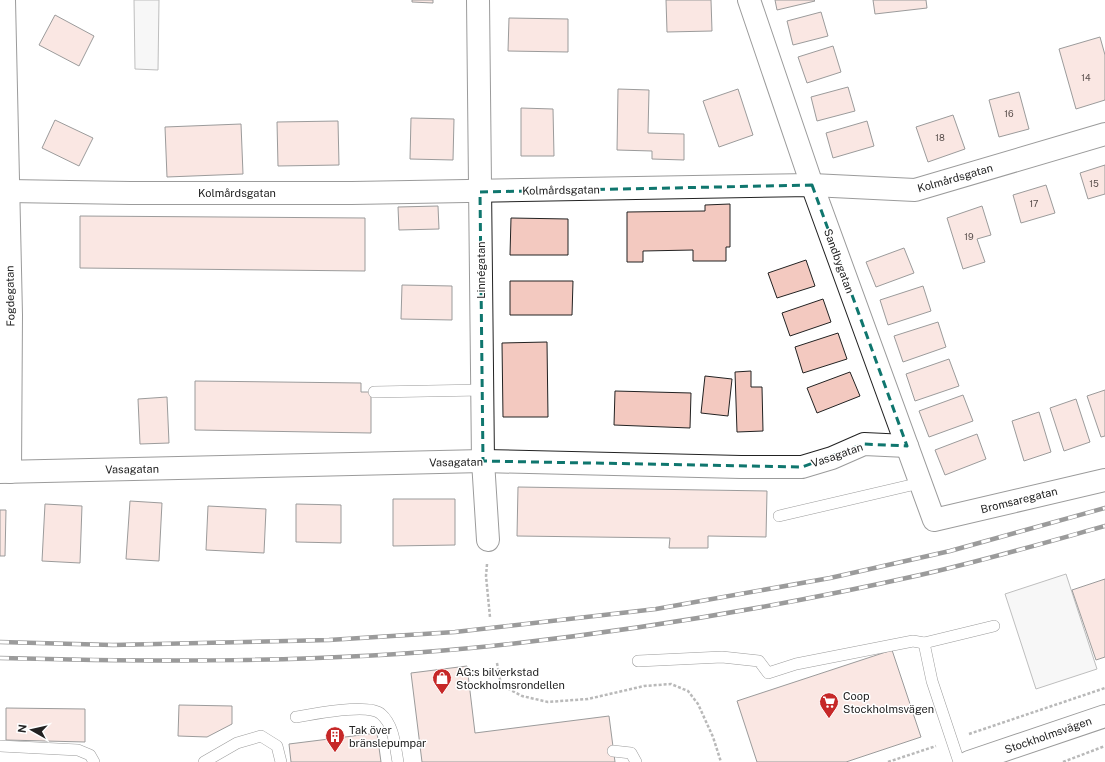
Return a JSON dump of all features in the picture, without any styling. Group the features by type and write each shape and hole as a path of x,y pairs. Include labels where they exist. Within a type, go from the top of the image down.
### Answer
{"street":[{"name":"Fogdegatan","path":"4,0 11,315 5,472"},
{"name":"Linnégatan","path":"478,0 483,461 488,540"},
{"name":"Sandbygatan","path":"749,0 812,185 934,520"},
{"name":"Kolmårdsgatan","path":"9,191 130,193 480,192 812,185 915,190 1105,134"},
{"name":"Vasagatan","path":"5,472 483,461 734,467 802,467 832,458 864,444 907,446"},
{"name":"Bromsaregatan","path":"934,520 1105,480"},
{"name":"Stockholmsvägen","path":"969,762 1105,716"}],"lane":[{"path":"374,392 482,390"},
{"path":"779,516 920,483"},
{"path":"638,662 722,657 759,661 768,673 796,664 913,641 924,644 994,626"},
{"path":"924,644 932,681 959,762"},
{"path":"296,717 331,710 370,709 380,713 393,731 398,762"},
{"path":"204,762 237,743 261,736 278,746 281,762"},
{"path":"0,746 78,750 90,755 94,762"},
{"path":"613,751 631,753 636,762"}],"path":[{"path":"488,540 486,576 490,617"},
{"path":"497,663 501,685 522,696 548,702 588,699 644,686 671,684 688,691 698,704 713,737 721,762"},
{"path":"888,762 1105,688"},
{"path":"1063,762 1105,746"}],"highlighted area":[{"path":"812,185 907,446 864,444 802,467 483,461 480,192"}],"shaded area":[{"path":"134,0 159,0 158,70 135,69"},
{"path":"1066,574 1097,669 1036,689 1005,594"}],"building":[{"path":"412,0 433,0 433,3 412,2"},
{"path":"666,0 711,0 712,31 667,32"},
{"path":"775,0 814,0 815,1 777,10"},
{"path":"873,0 926,0 927,8 875,14"},
{"path":"821,12 828,36 793,45 787,21"},
{"path":"55,15 94,36 79,66 39,45"},
{"path":"509,18 568,19 568,52 508,51"},
{"path":"1100,37 1105,55 1105,100 1076,109 1059,49"},
{"path":"833,46 841,72 807,83 798,57"},
{"path":"848,87 855,111 817,121 811,97"},
{"path":"618,89 649,90 648,133 684,134 684,160 652,159 652,151 617,150"},
{"path":"738,89 753,135 719,147 703,101"},
{"path":"1019,92 1029,129 999,137 989,100"},
{"path":"521,108 553,109 554,156 521,156"},
{"path":"953,115 965,149 928,162 916,127"},
{"path":"411,118 454,119 453,160 410,159"},
{"path":"55,120 93,138 79,166 42,148"},
{"path":"338,121 339,165 278,166 277,122"},
{"path":"867,121 874,146 833,158 826,133"},
{"path":"241,124 243,174 167,177 165,127"},
{"path":"1105,165 1105,194 1088,199 1080,173"},
{"path":"1046,185 1055,213 1021,223 1013,195"},
{"path":"730,204 730,247 726,247 726,261 693,261 693,250 643,251 643,262 627,262 627,212 705,211 705,205"},
{"path":"438,206 439,229 399,230 398,207"},
{"path":"982,206 991,235 977,239 985,262 963,269 947,218"},
{"path":"80,216 365,218 365,271 80,268"},
{"path":"511,218 568,219 568,255 510,255"},
{"path":"904,248 914,273 876,287 866,262"},
{"path":"806,260 815,286 777,298 768,273"},
{"path":"510,281 573,281 572,315 510,315"},
{"path":"402,285 452,286 452,320 401,319"},
{"path":"923,286 931,311 888,325 880,300"},
{"path":"823,299 831,322 790,336 782,313"},
{"path":"938,322 946,347 903,362 894,336"},
{"path":"838,333 847,359 803,373 795,347"},
{"path":"547,342 548,417 503,417 502,343"},
{"path":"949,359 959,386 915,401 906,374"},
{"path":"751,371 751,387 762,387 763,431 737,432 735,372"},
{"path":"850,372 860,396 817,413 807,388"},
{"path":"705,376 732,379 728,416 701,413"},
{"path":"195,381 361,383 361,392 371,392 371,433 195,430"},
{"path":"1105,390 1105,436 1101,437 1087,396"},
{"path":"615,391 691,393 690,428 614,425"},
{"path":"963,395 973,421 929,437 919,411"},
{"path":"167,397 169,443 140,444 138,399"},
{"path":"1076,399 1090,442 1064,451 1050,408"},
{"path":"1039,412 1051,452 1024,461 1012,421"},
{"path":"977,434 986,459 945,475 935,450"},
{"path":"518,487 767,491 766,537 708,536 708,548 669,548 670,538 517,536"},
{"path":"393,499 455,499 455,545 393,546"},
{"path":"130,501 162,503 159,561 126,559"},
{"path":"45,504 82,506 80,563 42,561"},
{"path":"296,504 341,505 341,543 296,542"},
{"path":"208,506 266,509 264,553 206,550"},
{"path":"0,510 6,510 5,556 0,556"},
{"path":"1105,579 1105,657 1096,660 1072,590"},
{"name":"Coop Stockholmsvägen","path":"892,650 921,737 846,762 757,762 737,701"},
{"name":"AG:s bilverkstad Stockholmsrondellen","path":"467,666 475,733 609,716 615,762 422,762 411,673"},
{"path":"179,705 232,706 232,724 207,737 178,736"},
{"path":"6,708 85,709 85,742 6,740"},
{"name":"Tak över bränslepumpar","path":"377,733 381,762 291,762 289,744"}],"railway":[{"path":"0,642 113,645 329,640 455,632 656,609 830,578 950,551 1105,508"},
{"path":"0,658 177,661 295,659 412,653 528,642 641,627 753,609 864,587 943,570 1105,526"}],"place":[{"name":"AG:s bilverkstad Stockholmsrondellen","path":"442,695"},
{"name":"Coop Stockholmsvägen","path":"829,719"},
{"name":"Tak över bränslepumpar","path":"335,753"}]}
